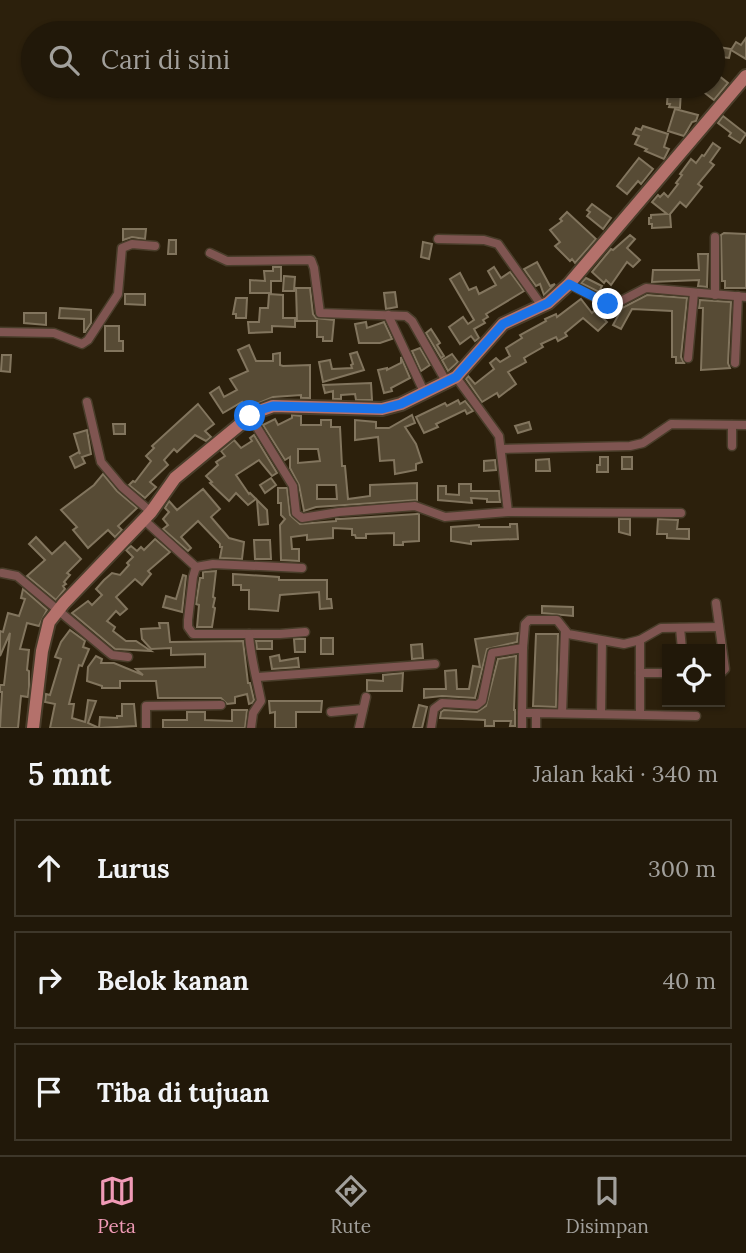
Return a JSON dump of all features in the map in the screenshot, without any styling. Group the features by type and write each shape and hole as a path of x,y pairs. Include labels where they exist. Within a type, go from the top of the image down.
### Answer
{"main road":[{"path":"35,727 45,633 49,622 148,516 175,478 250,416 263,409 273,406 382,409 401,404 452,380 503,324 542,306 569,284 746,76"}],"street":[{"path":"715,237 715,295"},
{"path":"438,239 484,240 498,244 542,306"},
{"path":"0,332 48,332 60,334 82,344 88,340 118,294 122,248 132,244 155,246"},
{"path":"210,253 226,261 307,259 313,262 320,313 409,318 452,380 497,431 508,512"},
{"path":"569,284 608,304 624,300 646,288 742,297 735,363"},
{"path":"688,358 694,293"},
{"path":"388,315 425,394"},
{"path":"87,402 101,463 196,567"},
{"path":"250,416 293,486 299,517 415,506 445,517 508,512 681,513"},
{"path":"501,449 630,446 643,443 671,424 746,425"},
{"path":"732,425 732,446"},
{"path":"196,567 213,564 302,568"},
{"path":"196,567 188,621 190,632 196,635 305,632"},
{"path":"2,573 17,576 112,655 128,657"},
{"path":"716,603 721,644"},
{"path":"522,728 523,648 525,624 528,620 557,620 565,631 562,713"},
{"path":"565,631 624,644 640,640 661,628 719,627"},
{"path":"680,628 682,644"},
{"path":"249,634 261,701 253,713 251,728"},
{"path":"640,640 640,714"},
{"path":"601,713 602,641"},
{"path":"431,728 434,709 438,705 477,705 482,701 492,653 523,648"},
{"path":"258,677 435,664"},
{"path":"640,673 662,673"},
{"path":"359,728 366,697"},
{"path":"146,728 146,705 221,705"},
{"path":"331,712 363,709"},
{"path":"522,713 696,716"},
{"path":"536,713 536,728"}],"building":[{"path":"746,38 746,59 731,50 736,42 741,45"},
{"path":"725,48 731,49 729,58 725,58"},
{"path":"667,98 681,98 680,108 669,107 670,104 667,104"},
{"path":"675,109 698,115 684,136 668,131"},
{"path":"723,116 746,134 740,143 729,136 731,133 718,123"},
{"path":"643,126 668,134 664,147 669,149 664,159 635,144 639,136 633,134 636,128 641,130"},
{"path":"713,143 720,148 710,162 714,165 698,184 702,187 686,207 680,202 670,214 671,227 652,228 652,224 649,224 651,215 667,214 652,202 664,193 668,197 691,159 696,163"},
{"path":"639,158 653,169 641,184 638,181 627,194 617,186"},
{"path":"592,204 611,218 603,229 587,216 590,212 587,210"},
{"path":"567,212 596,239 575,263 555,246 560,242 550,230 562,221 560,219"},
{"path":"123,229 146,229 145,239 132,237 123,240"},
{"path":"746,234 746,288 725,288 725,281 722,281 721,235"},
{"path":"630,235 635,239 627,248 640,260 633,267 627,262 611,285 606,280 604,283 592,272 611,249"},
{"path":"169,240 176,240 176,254 168,254"},
{"path":"423,242 432,244 429,259 421,257"},
{"path":"698,254 708,254 707,287 698,286 699,280 652,282 653,270 699,270"},
{"path":"537,262 550,286 555,284 544,295 540,284 536,286 524,269"},
{"path":"273,267 281,267 281,281 271,281 271,293 250,293 250,280 265,281 264,271 273,271"},
{"path":"494,267 501,278 510,272 524,291 486,314 488,317 483,320 485,323 474,329 479,338 475,341 471,336 460,344 449,327 463,317 468,324 474,320 450,279 460,273 469,290 476,287 479,294 496,285 488,271"},
{"path":"284,276 295,277 294,291 283,291"},
{"path":"586,278 602,286 599,292 581,283"},
{"path":"296,288 310,288 313,314 316,318 334,320 332,341 323,341 323,337 317,337 317,321 297,321"},
{"path":"395,292 397,307 386,309 384,293"},
{"path":"125,294 145,294 145,305 125,304"},
{"path":"269,294 283,295 283,318 295,318 295,327 272,326 272,332 249,333 248,322 259,322 260,308 268,308"},
{"path":"647,295 687,298 681,357 684,363 676,363 676,357 672,357 672,311 632,309 621,329 613,325 622,308"},
{"path":"236,298 247,298 246,318 236,318 236,314 233,314"},
{"path":"581,299 592,313 595,310 607,322 598,331 583,318 565,333 567,336 558,341 556,337 541,344 543,347 524,358 526,362 508,372 516,384 499,397 497,393 482,402 466,379 468,376 475,384 494,369 490,363 496,358 500,362 510,356 506,348 522,338 520,335 546,321 545,319 556,314 557,317"},
{"path":"700,300 731,302 730,368 701,370 703,308 699,308"},
{"path":"60,308 91,310 91,323 85,332 84,319 59,318"},
{"path":"24,313 46,313 46,325 24,323"},
{"path":"366,322 367,328 384,322 392,339 380,343 359,343 355,324"},
{"path":"105,326 119,326 119,341 123,341 123,351 105,351"},
{"path":"431,329 440,343 437,345 444,356 441,358 426,333"},
{"path":"249,345 256,361 273,361 273,354 280,353 280,365 310,365 310,398 301,398 301,395 273,397 245,409 242,402 223,413 210,393 219,387 224,397 237,390 230,379 248,371 238,350"},
{"path":"420,348 430,365 421,371 412,351"},
{"path":"357,352 364,370 323,382 319,362 330,360 332,369 352,368 350,354"},
{"path":"452,354 458,362 448,371 442,360"},
{"path":"2,355 11,355 10,372 1,371"},
{"path":"401,357 410,378 391,388 392,391 384,393 378,370 387,370 401,363"},
{"path":"371,383 372,400 356,400 355,394 341,395 341,399 333,399 333,391 325,393 323,385"},
{"path":"458,400 460,404 465,401 473,411 467,414 465,410 424,433 416,417"},
{"path":"198,404 214,424 205,431 211,437 206,441 195,435 177,452 174,449 164,460 168,465 150,482 156,487 145,498 129,485 135,482 151,461 146,456 154,448 152,446"},
{"path":"292,415 301,416 301,425 321,425 321,420 331,420 331,427 340,427 342,466 345,466 348,499 370,496 370,485 417,483 417,500 316,507 304,511 299,485 290,468 290,457 285,460 263,425 275,419 278,425 292,418","holes":["298,449 318,449 320,461 298,463","317,485 336,485 337,499 317,499"]},
{"path":"412,415 415,423 405,427 416,444 422,462 416,464 416,470 395,474 394,460 380,461 378,437 355,440 355,420 376,422 376,428 389,428"},
{"path":"529,422 531,429 518,433 515,426"},
{"path":"113,424 125,424 125,434 114,434"},
{"path":"87,430 91,454 82,457 85,463 75,468 70,457 79,452 80,454 74,434"},
{"path":"254,435 277,473 272,476 259,460 236,475 249,494 256,499 248,505 236,493 229,501 206,476 218,465 216,462 225,456 221,451 234,440 241,448 252,441 250,438"},
{"path":"600,457 608,457 608,472 597,472"},
{"path":"622,457 632,457 632,469 622,469"},
{"path":"549,459 550,471 536,471 536,460"},
{"path":"495,460 496,470 484,471 484,461"},
{"path":"103,474 117,491 137,508 118,526 122,530 115,537 108,530 88,548 73,530 77,527 61,510 94,485"},
{"path":"271,478 276,485 265,493 260,485"},
{"path":"459,484 471,484 471,491 499,491 500,502 471,498 472,503 438,500 438,486 446,486 446,494 459,495"},
{"path":"278,488 287,488 290,515 300,524 419,514 419,541 394,545 394,533 366,534 366,538 356,538 352,535 352,529 333,528 333,538 307,540 307,535 291,537 292,549 299,549 299,561 281,560 280,525 285,519 281,515 281,503 278,503"},
{"path":"203,489 220,509 211,517 229,538 244,542 242,559 220,558 222,547 198,521 181,537 191,548 188,551 163,529 168,525 163,519 169,512 165,508 169,501 177,510"},
{"path":"257,500 267,510 268,524 259,525"},
{"path":"619,519 630,519 630,535 619,532"},
{"path":"658,519 678,520 677,529 689,529 689,539 667,538 667,534 657,534"},
{"path":"510,524 517,524 518,539 471,541 471,544 451,541 451,527 510,527"},
{"path":"36,537 52,554 65,542 81,559 67,573 70,575 64,582 65,589 56,600 27,576 45,560 29,544"},
{"path":"155,539 170,552 148,571 151,574 142,585 135,579 116,597 127,609 120,615 116,611 107,621 115,627 113,631 126,641 136,641 151,651 115,649 72,613 88,601 92,605 102,595 96,589 104,580 112,573 120,575 129,565 127,563 133,557 126,550 131,546 137,551 141,547 144,550"},
{"path":"254,540 270,540 271,559 255,559"},
{"path":"216,571 212,627 197,627 199,605 196,604 200,578 203,578 203,572"},
{"path":"233,574 279,577 279,580 327,580 327,599 331,599 332,608 320,609 319,592 280,595 278,611 249,609 249,590 241,590 241,585 233,585"},
{"path":"183,575 186,576 182,612 163,607 166,596 176,599"},
{"path":"23,589 47,610 39,626 27,623 20,649 29,650 29,687 28,697 21,696 18,728 0,728 0,685 4,685 10,633 0,656 0,631 3,632 8,613 19,616 25,599 21,598"},
{"path":"542,606 573,607 573,616 542,613"},
{"path":"159,623 168,623 170,642 243,641 248,683 254,700 252,703 249,704 247,694 235,697 235,703 227,704 221,698 158,698 156,681 120,681 120,688 102,688 87,681 88,667 96,656 102,659 101,663 114,663 143,675 136,669 205,667 205,654 171,655 171,648 151,649 142,639 141,629 160,628"},
{"path":"70,630 85,641 83,647 89,649 82,666 79,665 69,704 74,704 72,718 85,722 88,700 96,701 88,723 99,728 50,728 55,704 45,702 46,694 50,695 61,659 55,657"},
{"path":"518,633 517,642 487,649 475,698 424,698 424,689 446,689 445,671 456,670 457,689 469,689 473,666 480,667 475,639"},
{"path":"536,634 558,634 556,707 533,706"},
{"path":"321,638 333,638 333,654 321,654"},
{"path":"294,639 305,639 305,652 295,652"},
{"path":"256,641 272,641 272,649 257,649"},
{"path":"422,644 423,658 412,659 411,645"},
{"path":"279,655 280,661 298,658 299,667 272,669 270,657"},
{"path":"516,656 515,726 510,726 511,721 494,721 494,726 485,726 485,720 440,718 444,710 477,712 486,706 498,659"},
{"path":"403,673 402,691 367,691 367,680 383,681 383,675"},
{"path":"269,701 322,701 321,712 296,712 296,728 275,728 275,712 270,713"},
{"path":"122,704 134,704 136,726 99,728 100,717 122,716"},
{"path":"419,705 427,707 422,728 413,728"},
{"path":"232,710 247,710 245,728 163,728 163,720 187,720 187,712 205,712 205,720 232,721"}],"route":[{"path":"250,416 273,406 392,407 425,394 456,377 503,324 548,303 569,284 608,304"}]}
